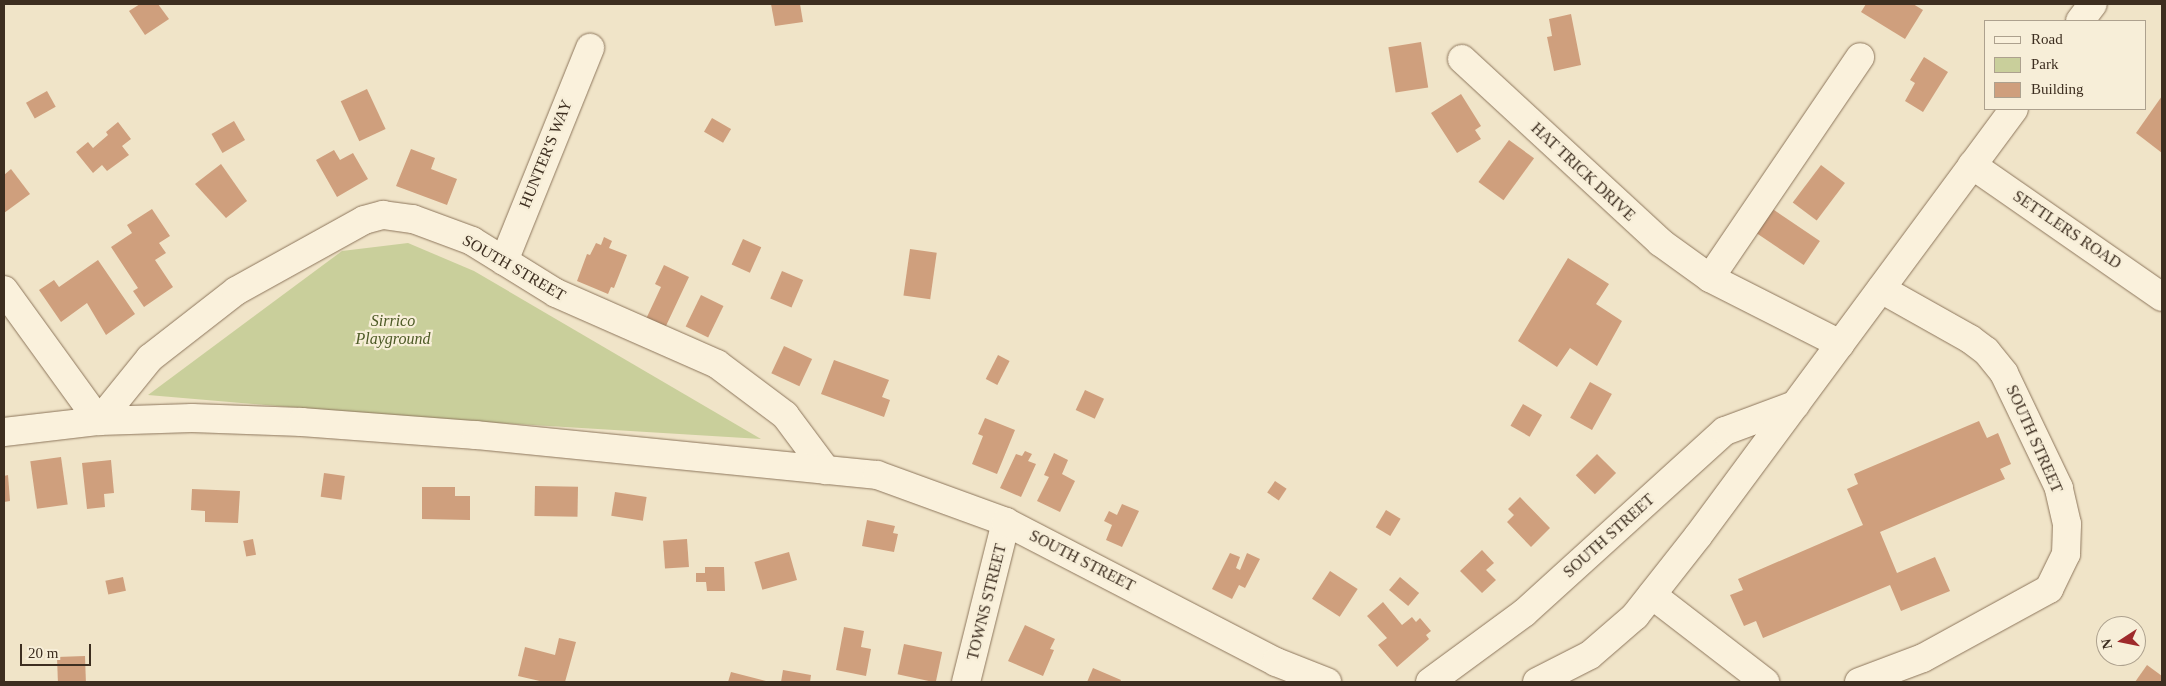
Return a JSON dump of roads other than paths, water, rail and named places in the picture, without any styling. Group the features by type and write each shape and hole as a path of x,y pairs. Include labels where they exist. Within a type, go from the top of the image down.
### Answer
{"street":[{"path":"2081,20 2093,4"},
{"name":"HUNTER'S WAY","path":"504,261 590,48"},
{"path":"1710,278 1860,57"},
{"name":"HAT TRICK DRIVE","path":"1462,59 1660,242 1710,278 1840,344"},
{"path":"1537,682 1590,655 1615,636 1652,595 2013,110"},
{"name":"SETTLERS ROAD","path":"1972,165 2162,297"},
{"name":"SOUTH STREET","path":"99,421 150,358 236,291 364,220 383,215 427,223 472,241 556,293 717,364 786,415 826,470"},
{"name":"SOUTH STREET","path":"1859,682 1923,658 2049,589 2066,554 2067,524 2058,488 2004,373 1986,351 1970,339 1881,289"},
{"path":"4,290 99,421"},
{"name":"SOUTH STREET","path":"1430,682 1524,613 1725,431 1795,405"},
{"name":"SOUTH STREET","path":"4,432 99,421 192,418 302,422 877,475 1006,522 1276,662 1327,682"},
{"name":"TOWNS STREET","path":"966,682 1006,522"},
{"path":"1652,595 1765,682"}],"park label":[{"name":"Sirrico Playground","path":"393,330"}]}
